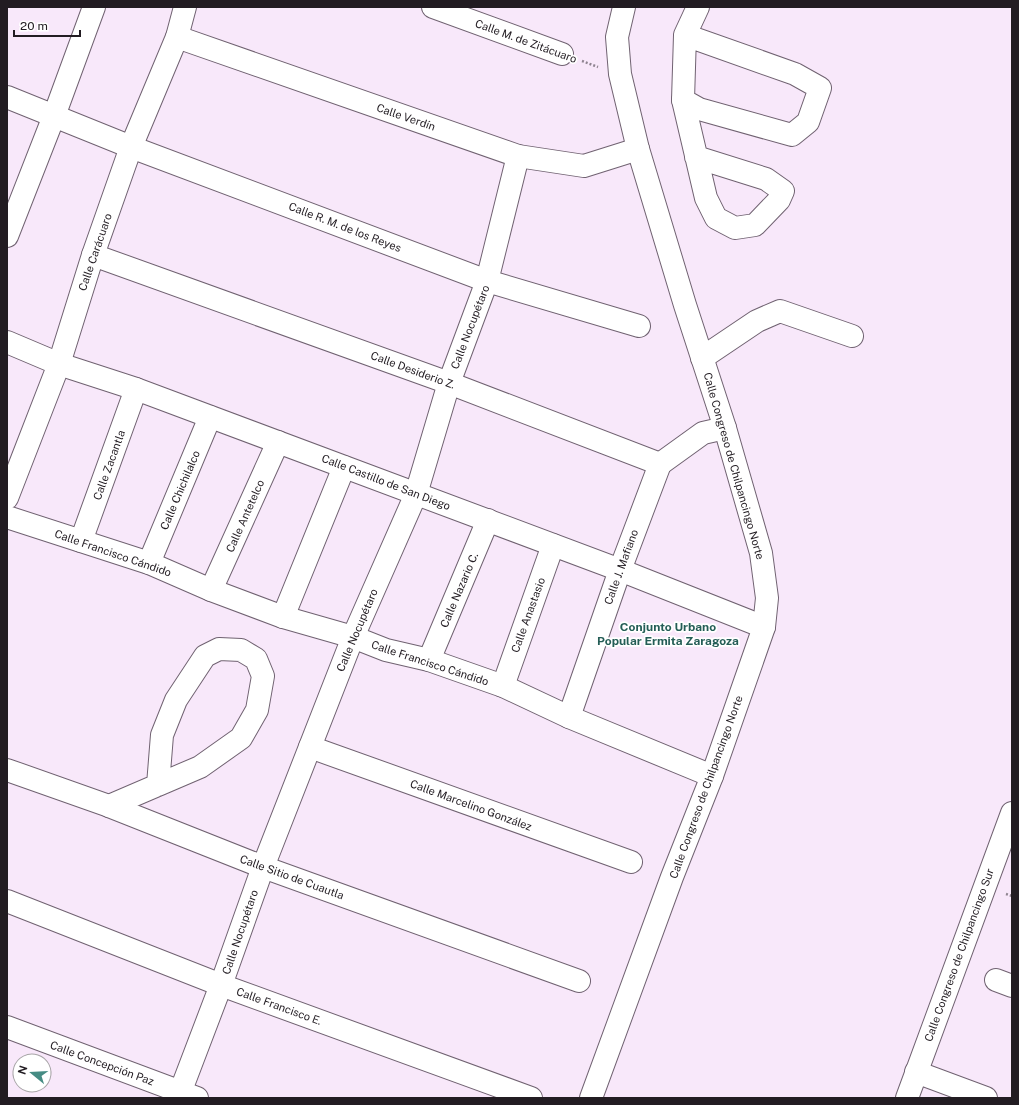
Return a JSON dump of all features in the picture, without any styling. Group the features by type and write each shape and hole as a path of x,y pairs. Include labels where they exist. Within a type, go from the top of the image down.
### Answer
{"street":[{"path":"9,225 54,116 94,7"},
{"name":"Calle Carácuaro","path":"7,498 59,364 93,255 131,147 177,37 185,7"},
{"name":"Calle M. de Zitácuaro","path":"433,7 562,54"},
{"name":"Calle Congreso de Chilpancingo Norte","path":"591,1098 672,877 712,776 764,627 767,598 761,553 725,428 638,149 620,74 618,37 624,7"},
{"path":"696,157 683,100 685,35 698,7"},
{"path":"683,100 699,109 792,134 808,122 820,88 795,74 685,35"},
{"name":"Calle Verdín","path":"177,37 518,156 584,166 638,149"},
{"name":"Calle R. M. de los Reyes","path":"7,97 131,147 487,281 639,326"},
{"name":"Calle Nocupétaro","path":"185,1096 221,985 262,867 353,637 416,494 449,383 487,281 518,156"},
{"name":"Calle Desiderio Z.","path":"93,255 449,383 660,464"},
{"path":"702,358 757,321 780,311 852,336"},
{"name":"Calle Castillo de San Diego","path":"7,342 59,364 136,389 488,520 764,627"},
{"name":"Calle Zacantla","path":"81,541 136,389"},
{"name":"Calle Chichilalco","path":"149,563 210,417"},
{"path":"660,464 703,433 725,428"},
{"name":"Calle Antetelco","path":"211,590 278,442"},
{"name":"Calle J. Mafiano","path":"569,717 620,570 660,464"},
{"path":"283,617 344,467"},
{"name":"Calle Francisco Cándido","path":"7,517 149,563 211,590 283,617 353,637 386,650 429,660 503,686 569,717 712,776"},
{"name":"Calle Nazario C.","path":"429,660 488,520"},
{"name":"Calle Anastasio","path":"503,686 553,545"},
{"path":"110,806 200,767 241,738 257,710 263,676 256,659 241,650 219,649 205,656 176,700 162,735 158,785"},
{"name":"Calle Marcelino González","path":"310,747 631,862"},
{"name":"Calle Sitio de Cuautla","path":"7,770 110,806 262,867 579,981"},
{"name":"Calle Congreso de Chilpancingo Sur","path":"907,1098 1012,813"},
{"name":"Calle Francisco E.","path":"7,901 221,985 531,1098"},
{"name":"Calle Concepción Paz","path":"7,1027 185,1096"},
{"path":"916,1072 986,1098"}],"path":[{"name":"Calle M. de Zitácuaro","path":"562,54 620,74"}],"district":[{"name":"Conjunto Urbano Popular Ermita Zaragoza","path":"668,634"}]}
